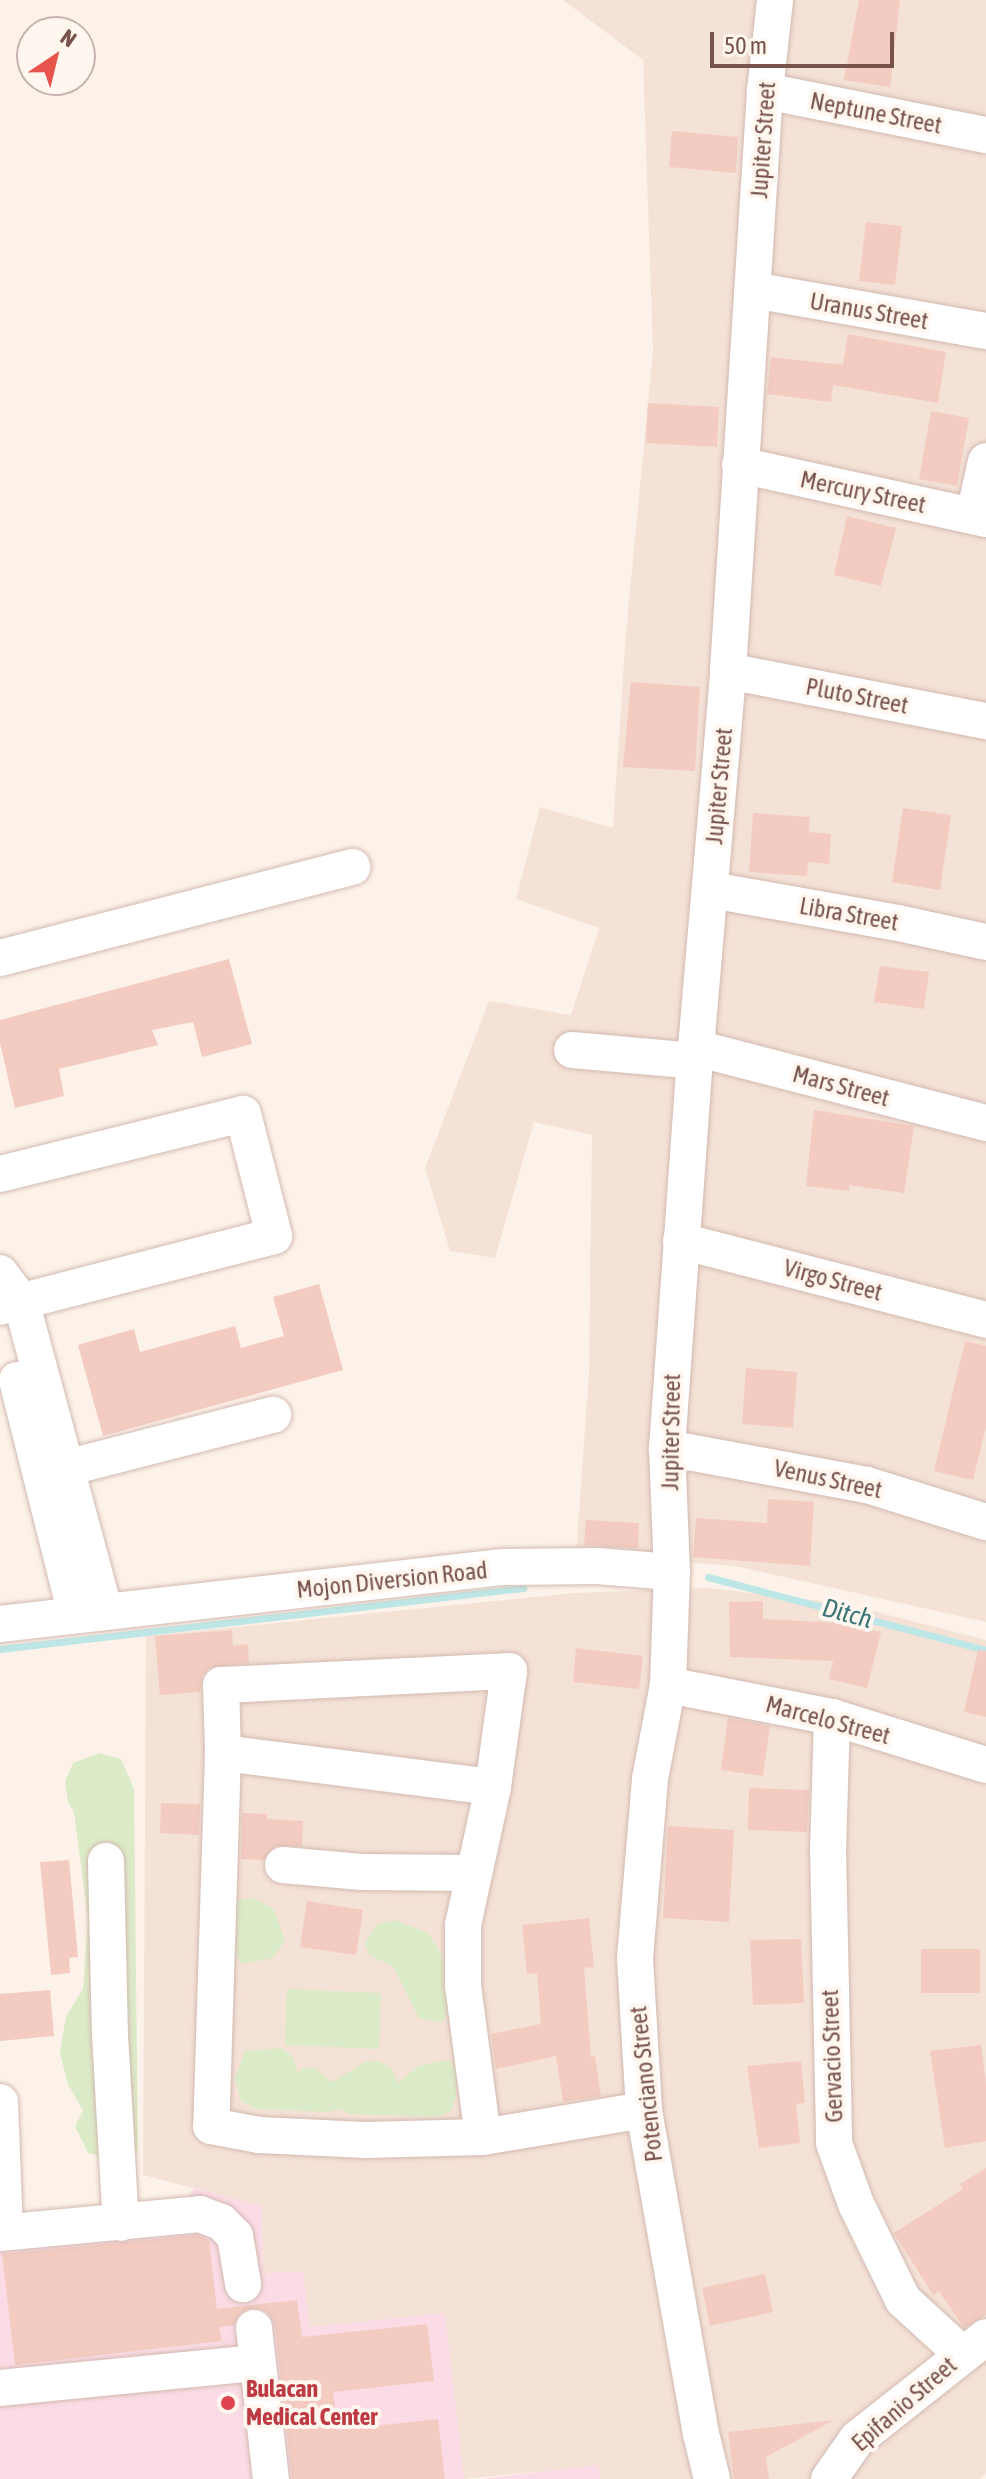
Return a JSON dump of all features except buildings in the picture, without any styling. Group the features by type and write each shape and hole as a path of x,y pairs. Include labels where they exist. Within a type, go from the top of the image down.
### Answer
{"street":[{"name":"Jupiter Street","path":"672,1572 667,1448 695,1054 728,671 765,91 775,0"},
{"name":"Neptune Street","path":"765,91 986,135"},
{"name":"Uranus Street","path":"753,290 986,331"},
{"path":"980,517 986,461"},
{"name":"Mercury Street","path":"740,465 980,517"},
{"name":"Pluto Street","path":"728,671 986,721"},
{"path":"0,958 352,867"},
{"name":"Libra Street","path":"711,890 986,942"},
{"name":"Mars Street","path":"572,1050 695,1054 986,1123"},
{"path":"0,1174 243,1114 274,1236 5,1300"},
{"name":"Virgo Street","path":"681,1241 986,1320"},
{"path":"5,1300 13,1417 90,1614"},
{"path":"5,1300 66,1468 90,1614"},
{"path":"66,1468 273,1415"},
{"name":"Venus Street","path":"667,1448 867,1485 986,1522"},
{"name":"Mojon Diversion Road","path":"0,1624 503,1567 597,1566 672,1572"},
{"path":"668,1685 672,1572"},
{"path":"483,2137 463,1986 463,1925 493,1787 509,1671 221,1685 223,1753 211,2126 259,2135 365,2140 483,2137 644,2110"},
{"name":"Marcelo Street","path":"668,1685 832,1717 986,1765"},
{"name":"Potenciano Street","path":"668,1685 650,1779 635,1958 644,2110 701,2434 712,2479"},
{"name":"Gervacio Street","path":"832,1717 828,1848 834,2143 856,2204 903,2300 974,2345"},
{"path":"223,1753 493,1787"},
{"path":"106,1861 110,2035 121,2223"},
{"path":"283,1865 362,1872 472,1873"},
{"path":"0,2102 2,2233 200,2214 221,2222 235,2236 243,2284"},
{"name":"Epifanio Street","path":"829,2479 857,2439 974,2345"},
{"path":"0,2388 256,2346 271,2479"}],"shaded area":[{"path":"563,0 986,0 986,1622 735,1566 576,1555 589,1371 592,1135 534,1122 495,1258 450,1251 425,1168 489,1001 571,1015 599,928 516,899 540,807 613,828 626,632 653,351 643,60"},
{"path":"708,1588 846,1604 986,1640 986,2474 980,2479 600,2479 598,2466 464,2479 445,2313 309,2327 263,2274 262,2206 143,2175 146,1636 574,1593"},
{"name":"Bulacan Medical Center","path":"194,2188 262,2206 263,2273 303,2272 310,2327 445,2313 464,2479 0,2479 0,2224 183,2206"},
{"path":"598,2465 600,2479 481,2479"}],"green space":[{"path":"99,1753 121,1759 134,1789 138,2152 120,2161 88,2153 75,2126 83,2111 68,2084 60,2053 66,2016 83,1989 88,1919 74,1812 68,1802 65,1782 73,1763"},
{"path":"254,1898 274,1909 285,1940 273,1958 242,1964 227,1940 229,1919 238,1900"},
{"path":"395,1920 428,1933 441,1953 450,1987 450,2012 441,2023 419,2018 393,1966 369,1955 365,1943 377,1924"},
{"path":"287,1989 381,1993 379,2049 285,2045"},
{"path":"282,2048 293,2057 298,2073 303,2068 315,2068 332,2082 365,2062 378,2061 392,2069 398,2083 418,2066 448,2060 456,2069 456,2098 450,2112 437,2117 349,2114 340,2109 328,2112 256,2109 241,2101 235,2079 245,2051"}],"waterway":[{"name":"Ditch","path":"708,1577 986,1650"},
{"path":"0,1649 523,1588"}],"place":[{"name":"Bulacan Medical Center","path":"228,2403"}]}
